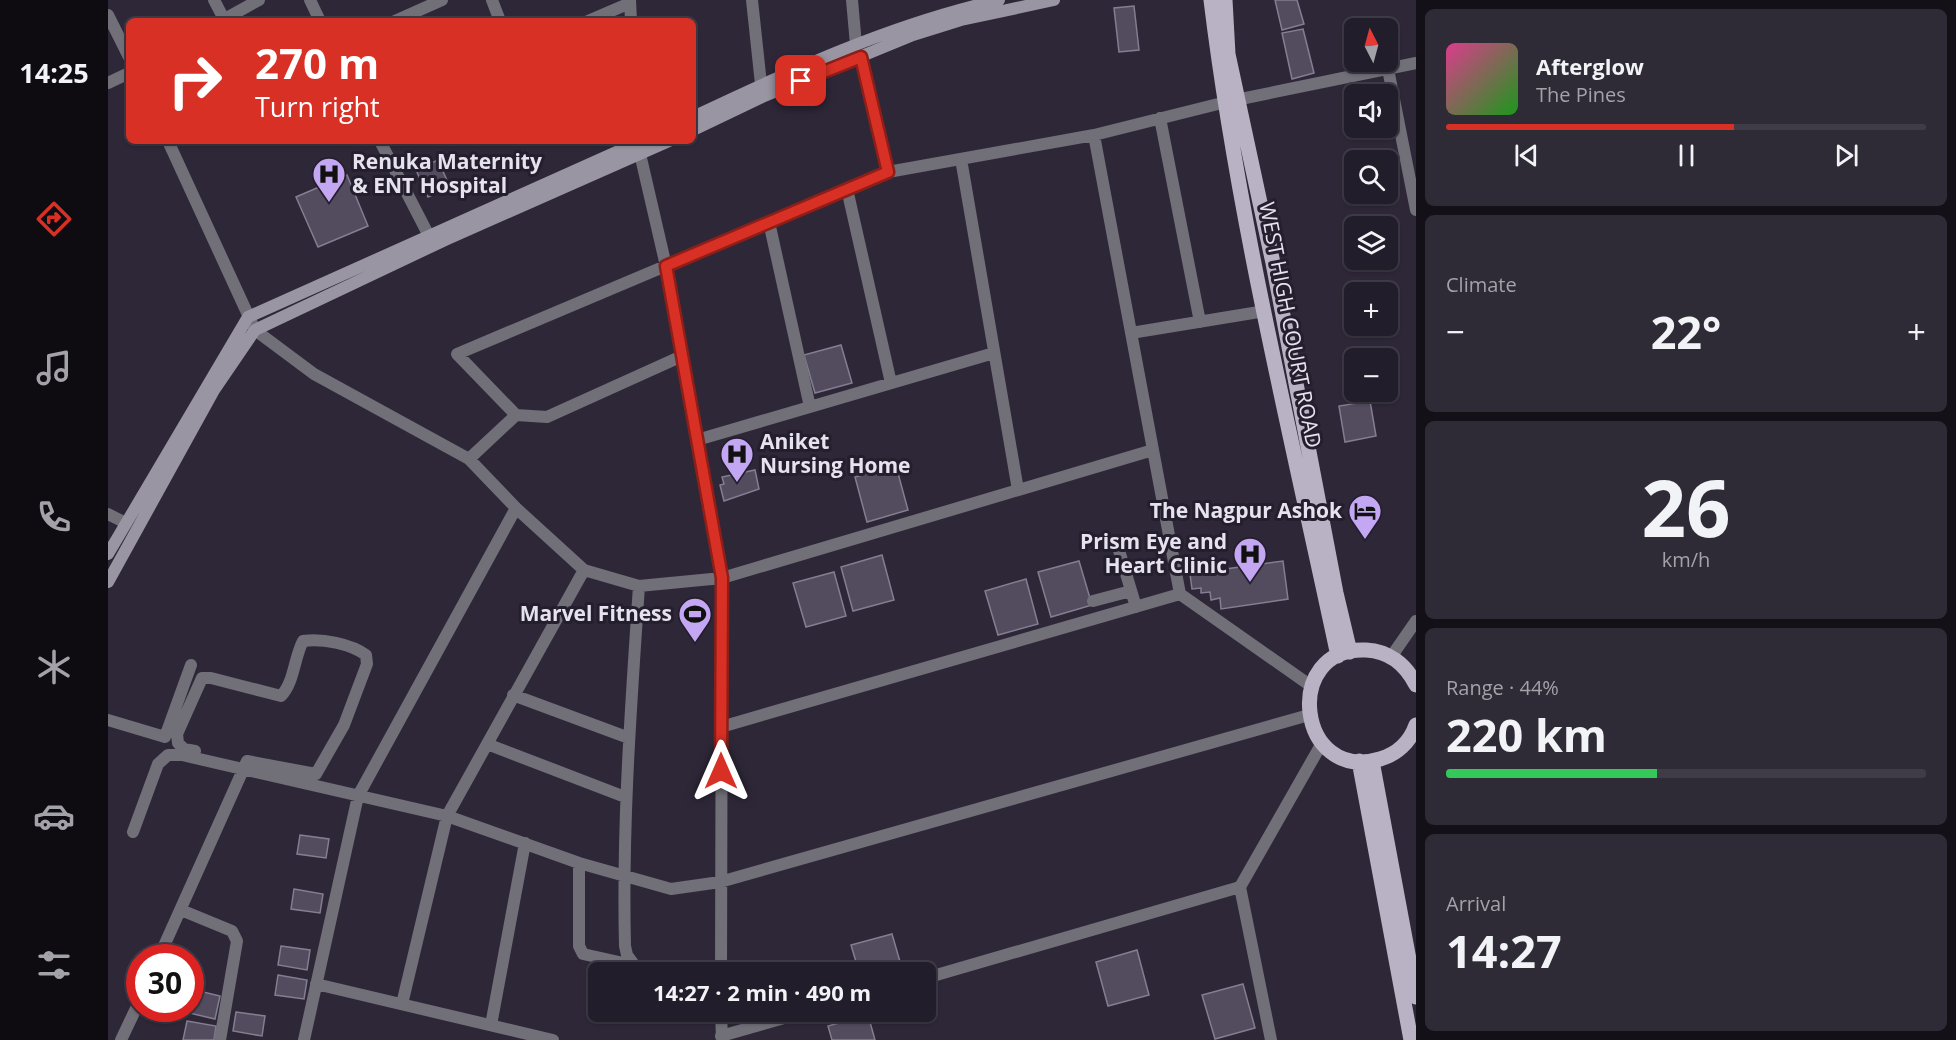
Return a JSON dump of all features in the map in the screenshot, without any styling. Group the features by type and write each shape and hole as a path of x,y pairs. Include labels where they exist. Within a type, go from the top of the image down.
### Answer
{"main road":[{"path":"696,129 858,51 895,29 968,3 999,0"},
{"path":"696,116 761,84 858,51 961,20 1054,0"},
{"name":"WEST HIGH COURT ROAD","path":"1211,0 1219,67 1232,100 1264,311 1344,654"},
{"path":"1225,0 1232,100 1273,263 1336,593 1344,654"},
{"path":"108,554 248,317 428,234 639,145"},
{"path":"108,582 214,390 255,330 639,145"},
{"path":"1415,730 1403,746 1389,756 1366,761 1333,752 1322,743 1313,730 1309,715 1311,686 1318,674 1344,654 1378,651 1402,664 1416,685"},
{"path":"1366,761 1416,997"},
{"path":"1366,761 1411,1040"}],"street":[{"path":"214,0 222,18"},
{"path":"227,18 259,0"},
{"path":"310,0 319,18"},
{"path":"402,18 442,0"},
{"path":"492,0 499,18"},
{"path":"752,0 761,84"},
{"path":"852,0 858,51 888,172"},
{"path":"594,18 630,1 631,18"},
{"path":"108,15 126,51"},
{"path":"1398,67 1416,63"},
{"path":"682,357 547,417 516,415 457,354 888,172 1094,135 1232,100 1373,72"},
{"path":"1389,72 1416,210"},
{"path":"108,83 126,74"},
{"path":"1160,118 1200,322"},
{"path":"1094,135 1180,594 1311,686"},
{"path":"169,144 255,330 314,374 469,459 516,508 584,570 639,586 722,578 1153,450"},
{"path":"382,144 428,234"},
{"path":"639,145 666,266 722,578 721,962"},
{"path":"961,159 1018,490"},
{"path":"847,189 891,383"},
{"path":"769,222 810,407"},
{"path":"1131,333 1264,311"},
{"path":"697,440 994,353"},
{"path":"469,459 516,415"},
{"path":"304,1040 358,796 516,508"},
{"path":"108,514 126,523"},
{"path":"1118,547 1136,607"},
{"path":"402,1004 447,816 584,570"},
{"path":"632,962 627,955 625,946 623,877 625,797 639,586"},
{"path":"1093,601 1131,591"},
{"path":"721,727 1180,594"},
{"path":"1391,657 1416,621"},
{"path":"306,778 316,774 344,725 367,664 366,655 357,648 313,639 303,641 296,654 287,690 281,696 211,678 202,678 177,734 178,743 184,749 306,778 358,796 447,816 579,863 671,889 720,882 1309,715"},
{"path":"108,720 165,737 191,665"},
{"path":"513,695 629,738"},
{"path":"1269,1039 1240,887 1322,743"},
{"path":"487,744 625,797"},
{"path":"133,832 158,765 168,755 246,765"},
{"path":"246,765 181,910 159,957 246,765"},
{"path":"491,1025 525,843"},
{"path":"579,863 579,946 583,954 618,962"},
{"path":"936,975 1240,887"},
{"path":"181,910 232,931 237,941 220,1040"},
{"path":"316,984 553,1040"},
{"path":"121,1040 130,1022"},
{"path":"721,1022 722,1038 774,1022"}],"building":[{"path":"1275,0 1297,0 1304,24 1282,30"},
{"path":"1134,6 1139,50 1119,52 1114,8"},
{"path":"1303,29 1314,73 1292,79 1282,33"},
{"path":"438,160 450,187 428,197 416,170"},
{"path":"347,175 368,226 318,247 296,197"},
{"path":"841,345 852,383 815,393 804,355"},
{"path":"1370,402 1376,436 1345,442 1339,406"},
{"path":"896,466 908,510 867,522 855,477"},
{"path":"755,470 759,489 724,501 720,485 724,484 722,477"},
{"path":"882,555 894,600 853,611 841,567"},
{"path":"1079,561 1092,605 1051,617 1038,572"},
{"path":"1283,561 1288,599 1221,609 1220,598 1211,600 1210,592 1201,593 1201,588 1192,589 1190,574"},
{"path":"834,572 846,616 806,627 793,583"},
{"path":"1026,579 1038,624 998,635 985,591"},
{"path":"300,835 329,839 326,858 297,854"},
{"path":"294,889 323,894 320,913 291,909"},
{"path":"892,934 900,962 856,962 851,945"},
{"path":"281,946 310,950 307,970 278,965"},
{"path":"1137,950 1149,995 1108,1006 1096,962"},
{"path":"278,975 307,980 304,999 275,995"},
{"path":"1243,984 1255,1028 1215,1039 1202,995"},
{"path":"204,992 220,996 215,1019 204,1016"},
{"path":"236,1012 265,1016 262,1036 233,1031"},
{"path":"187,1022 216,1026 214,1040 183,1040"},
{"path":"843,1022 870,1022 875,1040 832,1040 828,1026"}],"place":[{"name":"Renuka Maternity & ENT Hospital","path":"329,203"},
{"name":"Aniket Nursing Home","path":"737,483"},
{"name":"The Nagpur Ashok","path":"1365,540"},
{"name":"Prism Eye and Heart Clinic","path":"1250,583"},
{"name":"Marvel Fitness","path":"695,643"}],"route":[{"path":"721,771 722,578 666,266 888,172 861,57 801,81"}]}
